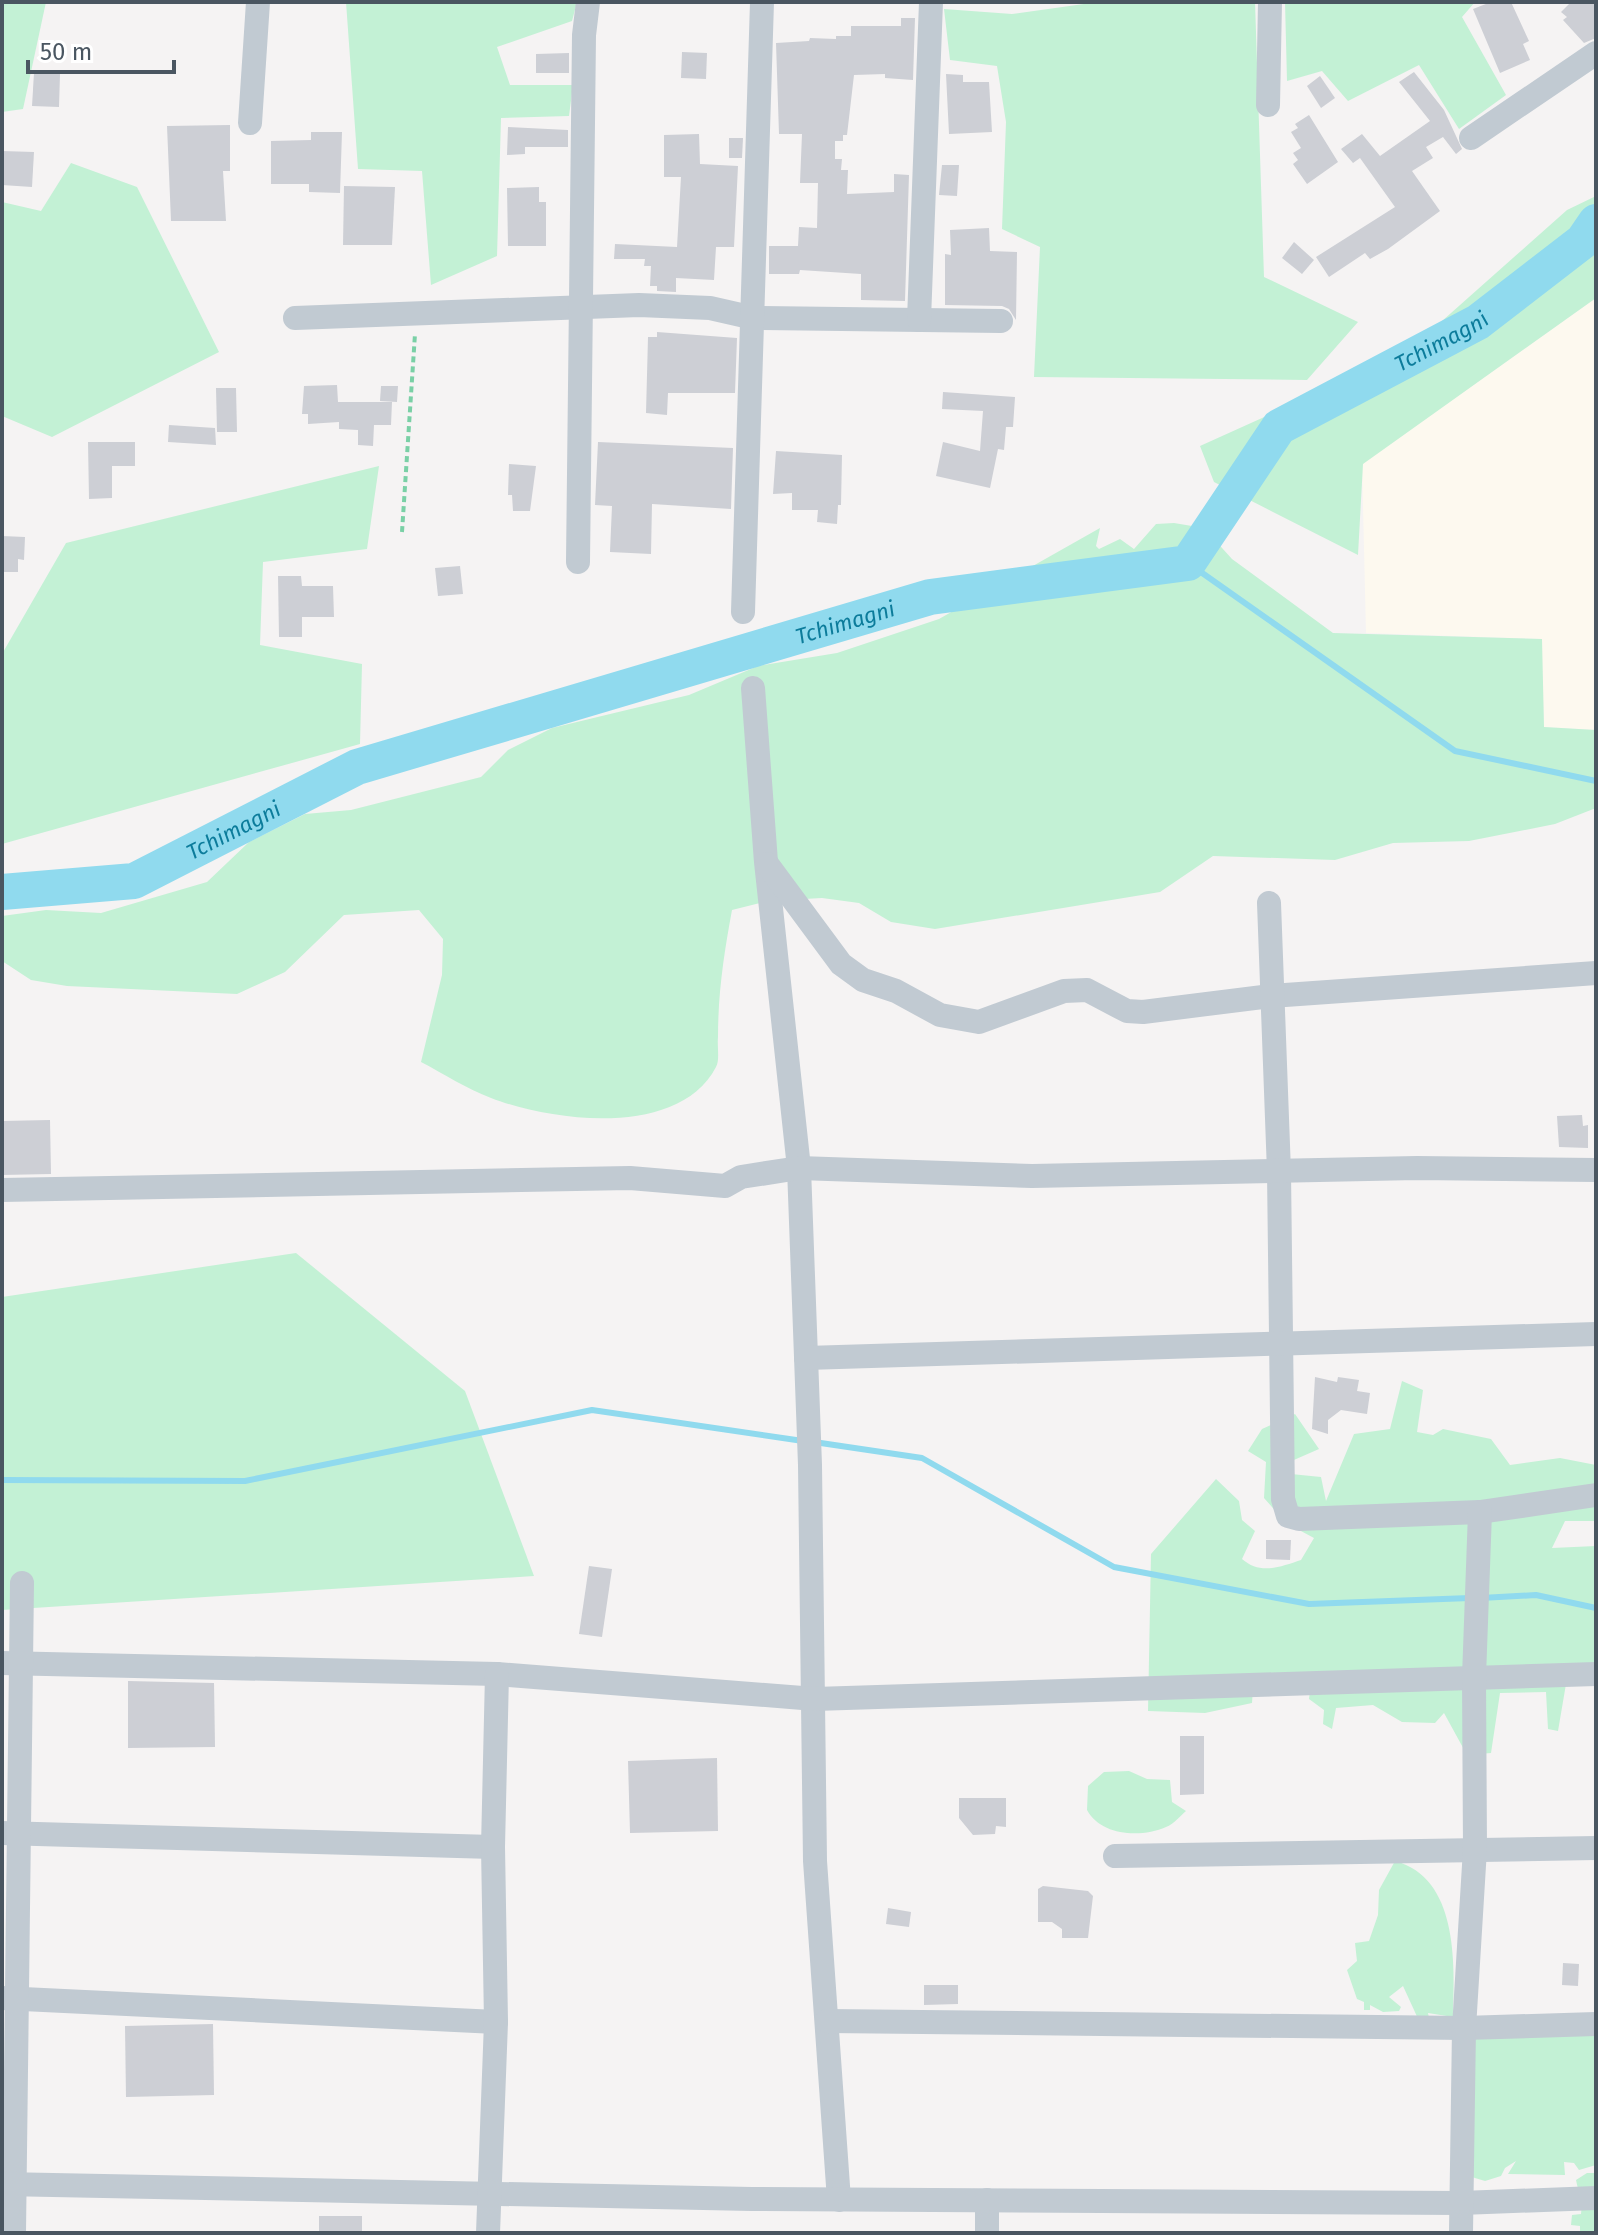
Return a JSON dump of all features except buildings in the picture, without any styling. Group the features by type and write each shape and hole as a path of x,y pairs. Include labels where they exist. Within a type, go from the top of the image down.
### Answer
{"street":[{"path":"250,123 258,2"},
{"path":"578,562 584,35 588,2"},
{"path":"743,612 762,2"},
{"path":"919,320 931,2"},
{"path":"1268,105 1270,2"},
{"path":"1471,138 1596,53"},
{"path":"295,318 417,312 583,310 639,305 710,308 754,318 1001,321"},
{"path":"753,688 766,862 799,1168 815,1699 815,1861 839,2200"},
{"path":"766,862 841,964 863,980 896,991 953,1019 979,1022 1064,991 1087,990 1127,1011 1143,1012 1271,996 1596,973"},
{"path":"1269,903 1279,1172 1283,1499 1288,1516 1299,1519 1480,1512 1596,1495"},
{"path":"2,1190 630,1178 725,1186 741,1177 799,1168 1032,1176 1417,1168 1596,1170"},
{"path":"806,1358 1596,1334"},
{"path":"1461,2233 1464,2028 1475,1849 1474,1677 1480,1512"},
{"path":"14,2233 8,2184 12,1663 22,1583"},
{"path":"12,1663 497,1674 815,1699 1596,1674"},
{"path":"488,2233 496,2022 493,1847 497,1674"},
{"path":"11,1833 493,1847"},
{"path":"1115,1856 1596,1848"},
{"path":"9,1998 496,2022"},
{"path":"827,2021 1464,2028 1596,2024"},
{"path":"8,2184 839,2200 1461,2203 1596,2198"},
{"path":"987,2200 987,2233"}],"path":[{"path":"402,532 417,312"}],"shaded area":[{"path":"1596,298 1596,730 1544,727 1541,639 1366,633 1362,464"}],"green space":[{"path":"46,2 23,109 2,112 2,4"},
{"path":"346,2 577,2 572,21 497,47 510,85 573,85 569,116 501,118 497,256 431,285 422,171 358,169"},
{"path":"1098,2 1255,2 1264,277 1358,322 1307,380 1034,377 1040,247 1002,229 1006,122 997,66 950,60 944,9 1012,14"},
{"path":"1285,2 1475,2 1462,17 1506,95 1459,129 1419,65 1348,101 1322,71 1287,81"},
{"path":"71,163 137,187 219,352 52,437 2,416 2,202 41,211"},
{"path":"1596,196 1596,298 1363,464 1358,555 1214,482 1200,446 1406,353 1567,210"},
{"path":"379,466 367,549 263,562 260,645 362,664 360,744 2,844 2,654 66,543"},
{"path":"1174,523 1204,528 1232,559 1333,633 1542,639 1544,727 1596,730 1596,808 1555,824 1469,841 1393,843 1335,860 1213,856 1160,892 935,929 891,922 859,903 822,898 768,901 732,910 720,989 716,1067 698,1090 674,1105 645,1114 613,1118 547,1113 517,1106 473,1090 421,1062 442,975 443,939 419,910 344,915 285,972 237,994 67,986 31,980 2,961 2,916 46,910 101,913 207,882 249,842 305,814 351,810 481,777 508,750 552,728 689,695 758,666 837,653 939,619 1100,528 1096,546 1099,549 1120,539 1134,549 1156,524"},
{"path":"296,1253 465,1391 534,1576 2,1610 2,1297"},
{"path":"1402,1381 1423,1390 1417,1432 1433,1435 1443,1429 1491,1439 1510,1465 1560,1458 1596,1465 1596,1521 1565,1521 1552,1548 1596,1546 1596,1685 1566,1684 1558,1731 1548,1729 1546,1692 1500,1693 1491,1753 1467,1755 1444,1713 1435,1723 1402,1722 1373,1705 1336,1708 1332,1729 1323,1724 1324,1710 1309,1699 1312,1674 1254,1673 1252,1703 1205,1713 1148,1711 1151,1554 1216,1479 1239,1501 1242,1520 1255,1531 1242,1559 1263,1568 1301,1560 1314,1538 1286,1523 1264,1498 1266,1462 1248,1451 1262,1429 1295,1414 1319,1449 1287,1463 1291,1474 1321,1477 1326,1501 1354,1434 1390,1429"},
{"path":"1129,1771 1147,1779 1170,1780 1172,1802 1186,1811 1169,1826 1145,1833 1112,1830 1093,1819 1087,1810 1088,1786 1104,1772"},
{"path":"1395,1861 1416,1870 1431,1885 1442,1903 1452,1948 1453,2017 1428,2013 1430,2023 1420,2023 1403,1986 1389,1997 1401,2007 1399,2011 1383,2012 1370,2005 1370,2010 1364,2010 1364,2002 1357,1999 1347,1970 1357,1961 1355,1943 1369,1941 1378,1915 1379,1890"},
{"path":"1596,2029 1596,2165 1579,2170 1574,2163 1564,2162 1565,2175 1508,2174 1516,2161 1505,2168 1501,2176 1485,2181 1465,2175 1468,2033"},
{"path":"1587,2173 1596,2173 1596,2233 1580,2233 1580,2226 1571,2225 1572,2215 1581,2214 1583,2191 1578,2189 1576,2180"}],"waterway":[{"name":"Tchimagni","path":"2,892 134,881 357,767 930,597 1188,563 1279,427 1478,322 1583,241 1596,222"},
{"path":"1188,563 1455,751 1596,781"},
{"path":"2,1480 245,1481 592,1410 803,1441"},
{"path":"814,1442 922,1458 1114,1567 1309,1604 1470,1598"},
{"path":"1481,1598 1536,1595 1596,1608"}]}
